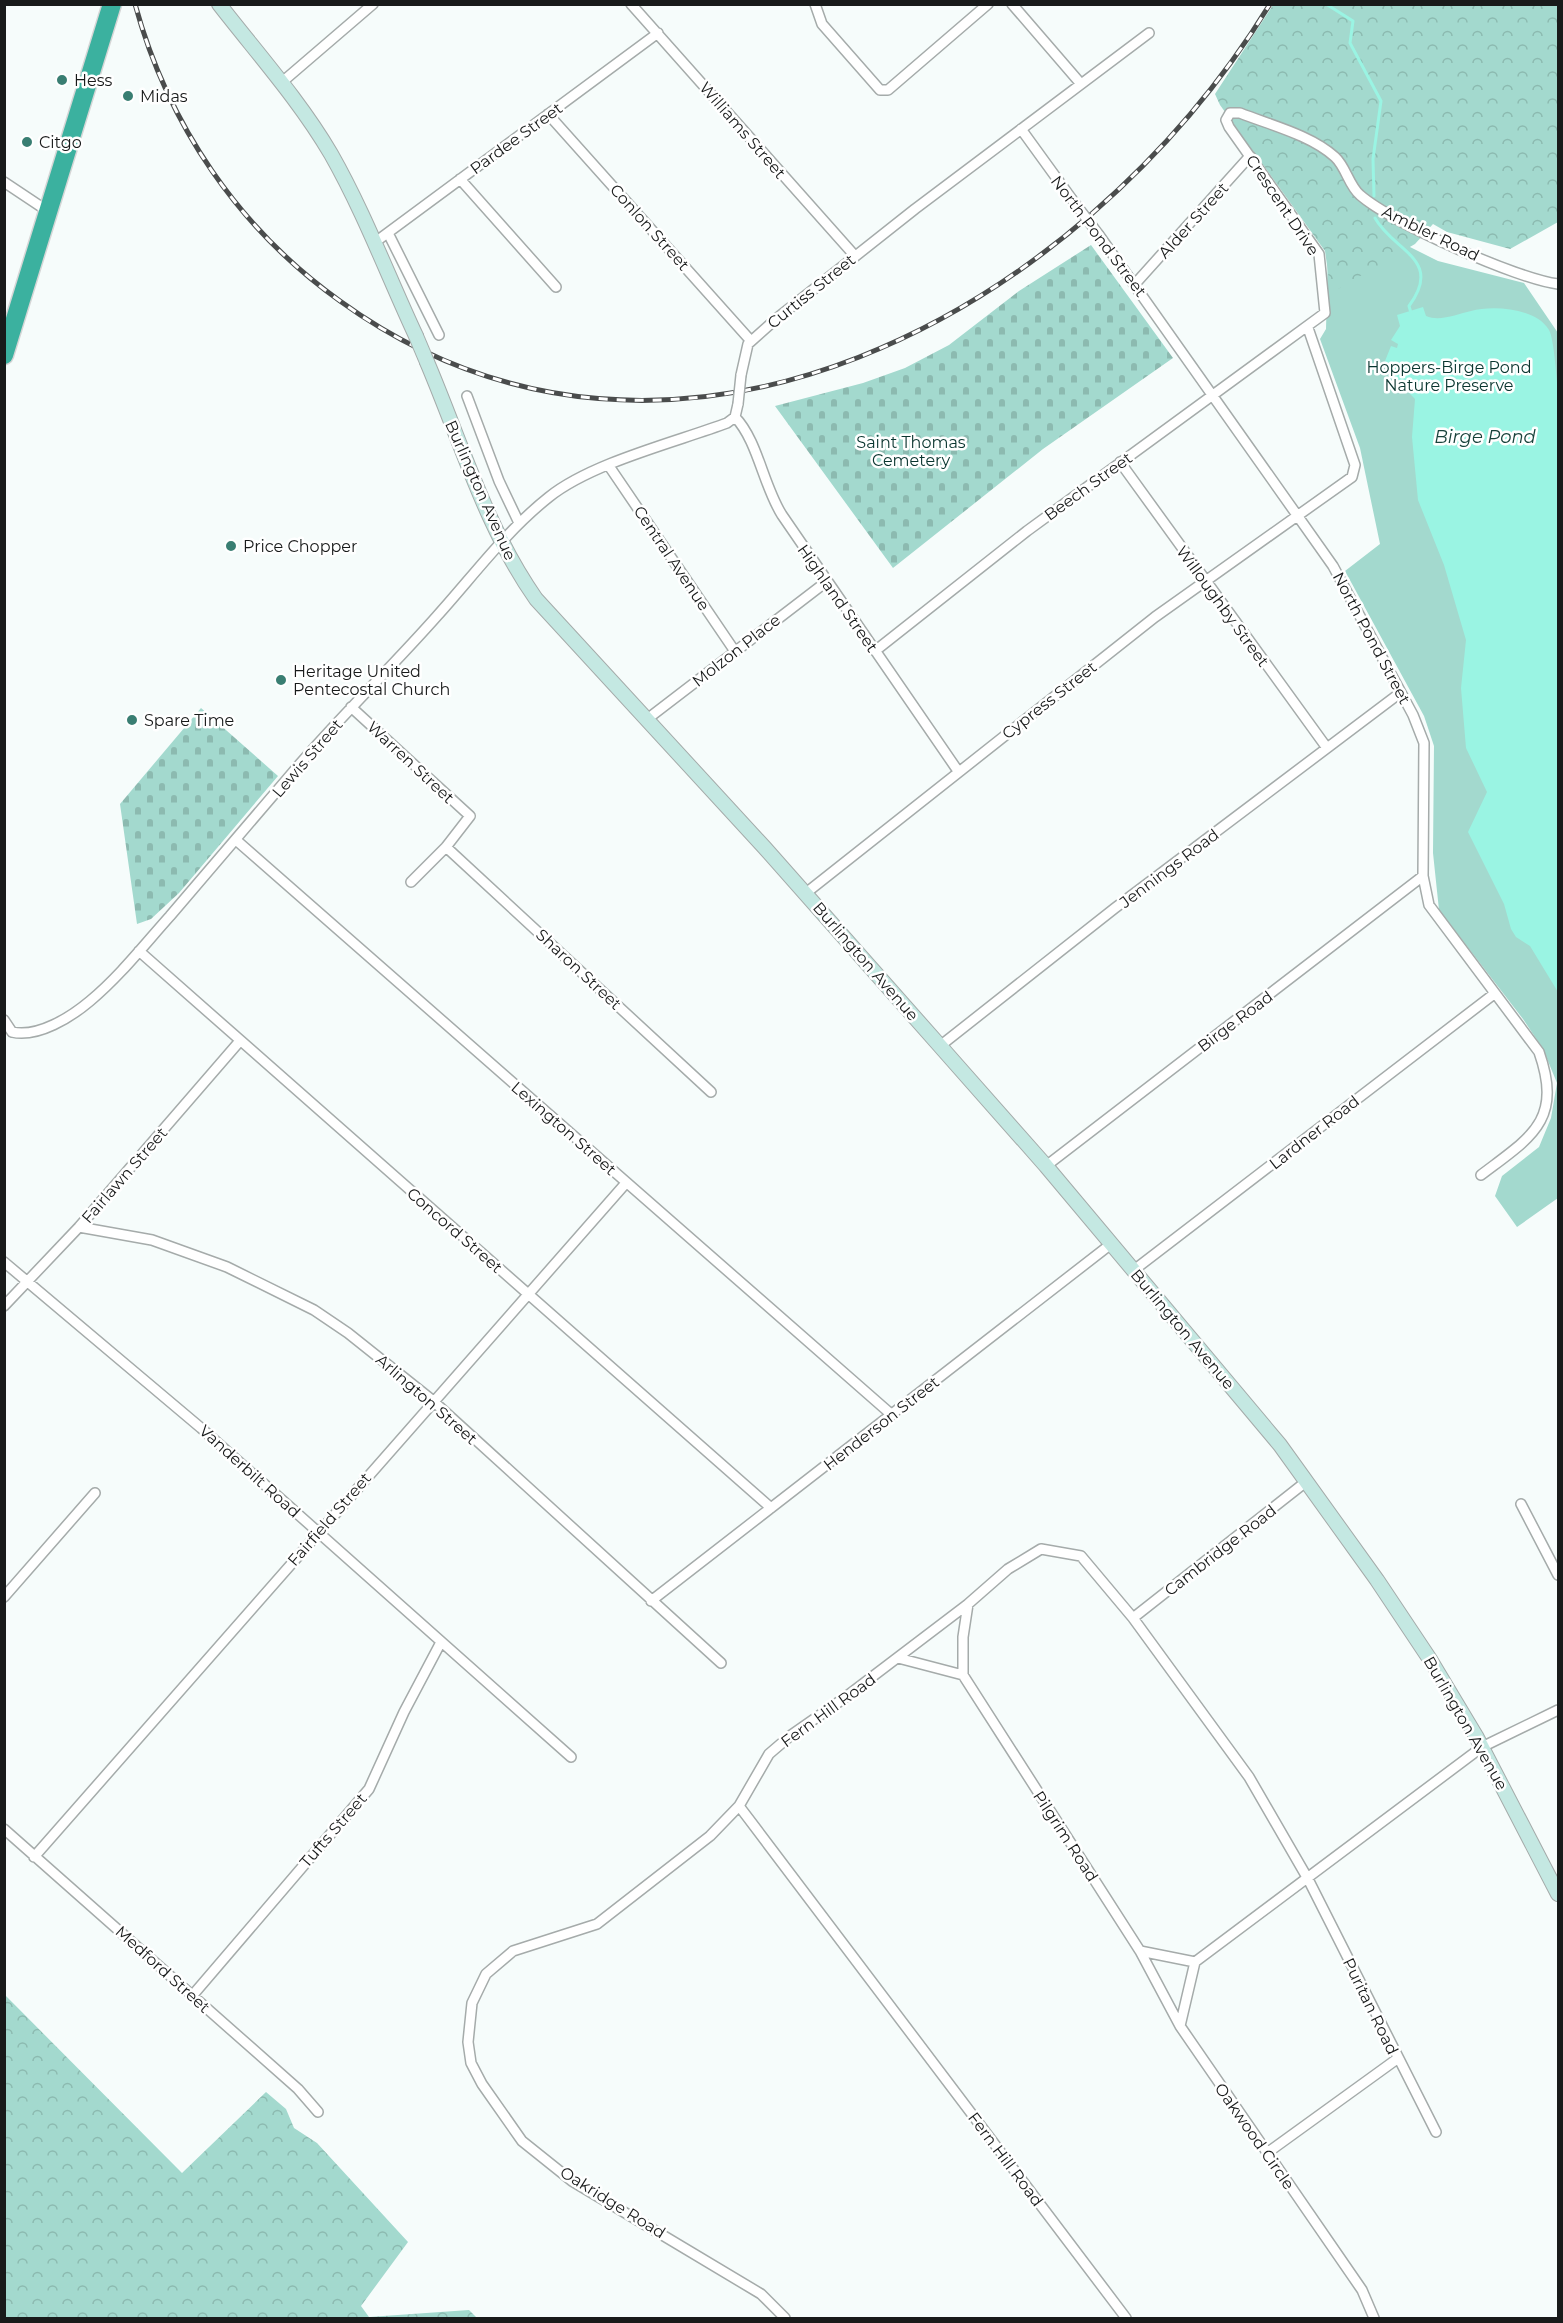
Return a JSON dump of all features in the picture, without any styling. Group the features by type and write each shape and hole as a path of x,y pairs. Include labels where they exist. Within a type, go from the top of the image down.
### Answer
{"highway":[{"path":"4,355 8,329 49,212 112,4"}],"main road":[{"name":"Burlington Avenue","path":"219,4 281,83 330,153 416,336 502,540 513,563 547,612 806,893 1046,1166 1307,1481 1431,1661 1482,1747 1558,1894"}],"street":[{"path":"281,83 373,4"},
{"name":"Williams Street","path":"631,4 855,256"},
{"path":"815,5 822,24 880,90 888,90 988,4"},
{"path":"1012,4 1081,84"},
{"name":"Pardee Street","path":"374,243 658,33"},
{"name":"Curtiss Street","path":"735,417 744,357 751,341 855,256 1149,33"},
{"name":"Ambler Road","path":"1228,116 1232,113 1240,113 1324,150 1336,158 1358,194 1391,216 1458,248 1539,282 1558,284"},
{"name":"Conlon Street","path":"548,114 751,341"},
{"name":"Crescent Drive","path":"1228,116 1229,127 1319,254 1325,313 1308,328"},
{"name":"North Pond Street","path":"1020,129 1135,284 1333,566 1424,743 1424,876 1429,905 1539,1052 1548,1074 1549,1099 1541,1125 1525,1142 1481,1175"},
{"name":"Alder Street","path":"1135,284 1250,156"},
{"path":"460,179 556,287"},
{"path":"4,182 49,212"},
{"path":"389,234 439,335"},
{"name":"Beech Street","path":"875,651 1027,531 1308,328"},
{"name":"Cypress Street","path":"806,893 958,771 1204,581 1352,477 1355,465 1308,328"},
{"name":"Burlington Avenue","path":"467,396 499,481 519,524"},
{"path":"502,540 565,485 609,465 727,423 735,417"},
{"name":"Highland Street","path":"735,417 746,432 774,502 826,582 958,771"},
{"name":"Willoughby Street","path":"1120,462 1327,748"},
{"name":"Central Avenue","path":"609,465 734,650"},
{"name":"Lewis Street","path":"12,1032 21,1034 44,1028 74,1014 92,1000 140,951 351,707 437,616 502,540"},
{"name":"Molzon Place","path":"646,720 734,650 826,582"},
{"name":"Jennings Road","path":"940,1046 1115,908 1400,693"},
{"name":"Warren Street","path":"351,707 470,816 446,847"},
{"name":"Lexington Street","path":"236,840 892,1415"},
{"path":"411,882 446,847"},
{"name":"Sharon Street","path":"446,847 711,1092"},
{"name":"Birge Road","path":"1046,1166 1424,876"},
{"name":"Concord Street","path":"140,951 239,1041 771,1508"},
{"name":"Lardner Road","path":"1134,1270 1494,994"},
{"path":"4,1020 12,1032 4,1039"},
{"name":"Fairlawn Street","path":"4,1306 79,1227 239,1041"},
{"name":"Fairfield Street","path":"34,1857 432,1400 626,1183"},
{"name":"Arlington Street","path":"79,1227 152,1240 227,1267 314,1310 348,1333 432,1400 651,1602 721,1663"},
{"name":"Henderson Street","path":"651,1602 1111,1244"},
{"name":"Vanderbilt Road","path":"4,1262 201,1428 571,1757"},
{"name":"Cambridge Road","path":"1133,1618 1307,1481"},
{"path":"4,1597 95,1493"},
{"path":"1521,1504 1558,1575"},
{"name":"Fern Hill Road","path":"1126,2319 739,1806 770,1754 790,1736 898,1658 968,1604 1008,1569 1041,1549 1059,1550 1081,1556 1133,1618 1249,1777 1308,1879"},
{"path":"898,1658 963,1675 963,1636 968,1604"},
{"name":"Tufts Street","path":"192,1996 369,1789 404,1712 441,1642"},
{"name":"Pilgrim Road","path":"963,1675 1140,1951"},
{"path":"1180,2026 1195,1962 1482,1747 1558,1710"},
{"name":"Oakridge Road","path":"739,1806 710,1836 597,1924 513,1951 486,1974 472,2003 468,2043 471,2063 482,2084 522,2141 572,2181 761,2294 785,2319"},
{"name":"Medford Street","path":"4,1829 298,2089 318,2112"},
{"name":"Puritan Road","path":"1308,1879 1397,2059 1436,2132"},
{"path":"1140,1951 1195,1962"},
{"name":"Oakwood Circle","path":"1140,1951 1180,2026 1362,2290 1374,2319"},
{"path":"1267,2153 1397,2059"}],"green space":[{"path":"1273,5 1558,5 1558,222 1510,249 1447,232 1433,224 1415,244 1331,293 1325,251 1220,105 1215,94"},
{"name":"Hoppers-Birge Pond Nature Preserve","path":"1233,128 1276,149 1360,222 1438,261 1524,283 1558,333 1558,1198 1517,1227 1495,1196 1502,1176 1539,1147 1551,1118 1557,1083 1543,1049 1523,1019 1439,910 1433,853 1434,746 1424,716 1345,571 1380,544 1360,448 1320,339 1326,329 1328,249 1283,186"},
{"name":"Saint Thomas Cemetery","path":"1091,245 1173,358 1043,449 893,568 775,406 863,383 905,368 949,345 1019,291"},
{"path":"201,708 278,776 179,893 151,919 137,924 120,804"},
{"path":"4,1994 182,2173 266,2092 286,2109 294,2128 317,2143 408,2242 361,2306 369,2317 469,2310 477,2318 5,2318"}],"water":[{"name":"Birge Pond","path":"1423,307 1426,316 1431,318 1448,317 1480,309 1513,310 1534,317 1543,323 1549,330 1552,342 1558,394 1558,992 1530,946 1516,937 1511,929 1504,904 1468,832 1487,792 1466,748 1461,688 1466,640 1444,565 1418,500 1412,437 1415,399 1383,366 1391,346 1397,348 1398,344 1391,340 1400,326 1397,315"}],"waterway":[{"path":"1326,4 1353,21 1350,43 1381,101 1373,159 1374,196"},
{"path":"1375,218 1418,266 1421,277 1418,290 1409,306 1411,313"}],"railway":[{"path":"135,4 149,49 167,91 212,171 239,207 304,273 340,301 467,369 599,399 730,393 859,357 980,296 1092,214 1190,115 1270,4"}],"place":[{"name":"Hess","path":"62,80"},
{"name":"Midas","path":"128,96"},
{"name":"Citgo","path":"27,142"},
{"name":"Price Chopper","path":"231,546"},
{"name":"Heritage United Pentecostal Church","path":"281,680"},
{"name":"Spare Time","path":"132,720"}]}
